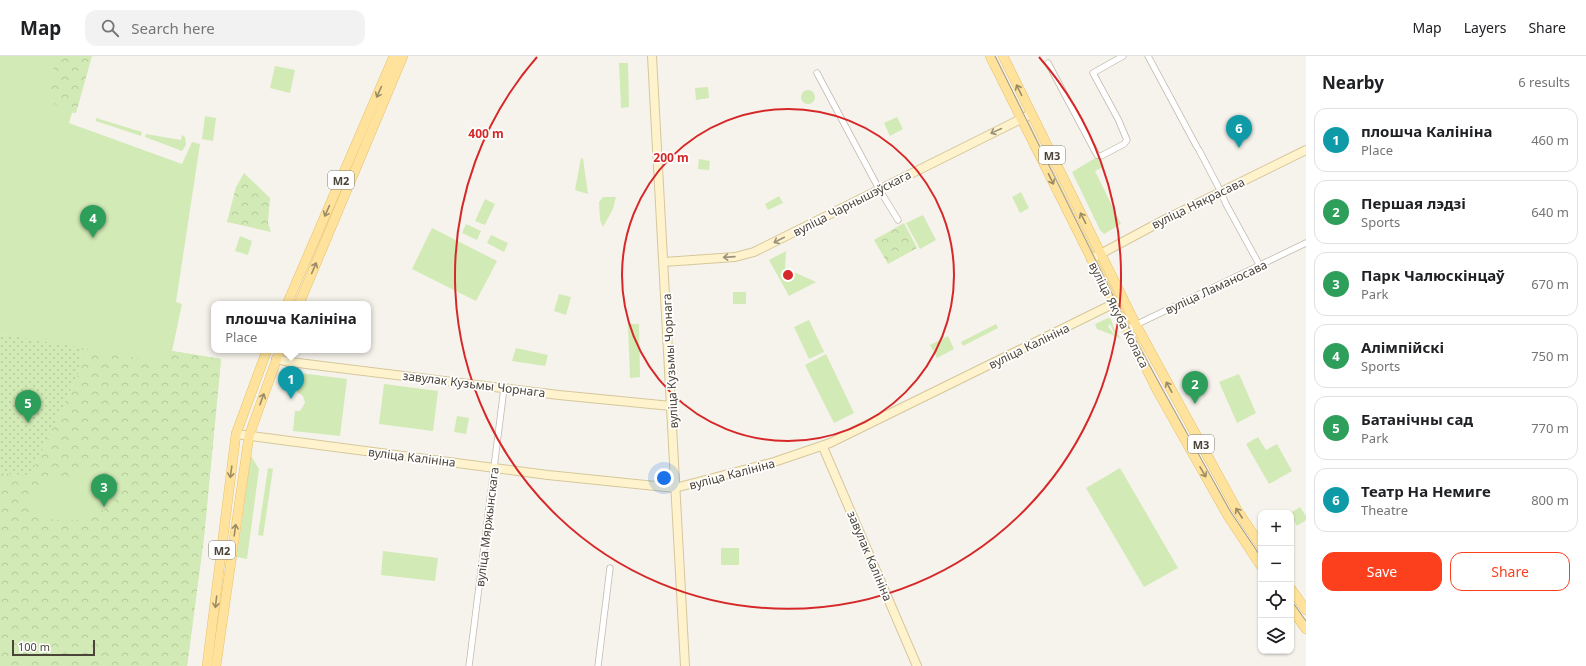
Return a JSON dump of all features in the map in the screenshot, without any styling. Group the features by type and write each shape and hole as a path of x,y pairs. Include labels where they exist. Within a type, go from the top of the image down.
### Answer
{"main road":[{"name":"М2","path":"288,301 394,56"},
{"name":"М2","path":"300,301 403,56"},
{"name":"вуліца Кузьмы Чорнага","path":"652,56 685,666"},
{"name":"вуліца Якуба Коласа","path":"990,56 1156,390 1228,516 1258,561"},
{"name":"вуліца Якуба Коласа","path":"1003,56 1136,324 1237,510 1258,542"},
{"name":"вуліца Чарнышэўскага","path":"664,262 735,257 754,252 1031,114"},
{"name":"вуліца Някрасава","path":"1091,259 1306,150"},
{"name":"вуліца Калініна","path":"236,434 494,468 675,488 774,462 823,447 1123,299"},
{"name":"М2","path":"207,666 236,434 266,353"},
{"name":"М2","path":"216,666 249,436 278,354"},
{"name":"завулак Кузьмы Чорнага","path":"278,354 289,362 504,388 671,406"},
{"name":"завулак Калініна","path":"823,447 917,666"},
{"path":"1294,593 1306,610"},
{"path":"1294,612 1306,629"}],"street":[{"path":"1048,63 1097,155 1101,156 1124,144 1127,140 1126,135 1093,73 1123,56"},
{"path":"1148,56 1260,266"},
{"path":"817,73 879,189 898,220"},
{"name":"вуліца Ламаносава","path":"1125,330 1306,243"},
{"name":"вуліца Мяржынскага","path":"469,666 504,388"},
{"path":"598,666 610,568"}],"green space":[{"path":"0,56 88,56 69,123 182,164 192,142 200,144 176,302 182,304 172,351 221,359 204,537 187,666 0,666 0,473 30,476 78,374 82,349 0,334"},
{"path":"55,56 92,56 76,113 67,112 66,105 51,104 50,101 52,94 50,93"},
{"path":"619,63 628,63 629,107 621,108"},
{"path":"275,66 295,70 290,93 270,88"},
{"path":"708,87 709,98 696,100 695,88"},
{"path":"805,90 811,90 815,94 815,100 811,104 805,104 801,100 801,94"},
{"path":"205,116 216,118 213,141 202,139"},
{"path":"897,117 903,129 890,136 884,123"},
{"path":"96,118 142,132 141,136 96,121"},
{"path":"146,134 181,140 182,135 185,137 186,145 182,151 145,137"},
{"path":"1097,157 1103,167 1095,171 1121,224 1104,234 1100,230 1072,172"},
{"path":"581,158 583,159 588,194 575,190"},
{"path":"699,159 710,161 709,170 698,169"},
{"path":"244,173 270,198 268,223 271,232 227,222 236,187"},
{"path":"1021,192 1029,208 1020,213 1012,197"},
{"path":"779,196 783,203 768,210 765,204"},
{"path":"603,197 616,197 613,209 603,227 600,220 599,202"},
{"path":"485,199 495,204 485,225 475,221"},
{"path":"923,215 936,240 920,249 906,223"},
{"path":"904,223 917,248 888,264 874,240"},
{"path":"466,224 481,231 477,240 462,233"},
{"path":"432,228 497,261 476,301 412,269"},
{"path":"491,235 508,243 504,252 487,243"},
{"path":"240,236 252,241 248,255 235,251"},
{"path":"786,251 785,268 816,282 789,296 769,260"},
{"path":"733,292 746,292 746,304 733,304"},
{"path":"559,294 571,297 566,315 554,311"},
{"path":"1108,318 1111,319 1116,334 1118,334 1120,338 1116,337 1110,324 1108,326 1115,336 1097,329 1095,324"},
{"path":"809,320 824,352 809,359 794,327"},
{"path":"628,324 639,324 640,377 630,378"},
{"path":"996,324 998,328 963,346 961,342"},
{"path":"0,334 82,348 78,374 30,476 0,473"},
{"path":"948,336 954,349 937,358 930,345"},
{"path":"82,348 169,364 172,351 221,359 204,537 187,666 0,666 0,473 30,476 78,374","holes":["92,471 101,478 117,504 76,520 53,519 36,514 30,510 28,504 30,497 34,492 49,483 58,479"]},
{"path":"516,348 548,355 545,366 512,361"},
{"path":"826,354 854,413 834,423 805,365"},
{"path":"300,373 347,379 340,436 293,431 295,411 300,411 305,403 303,396 297,392"},
{"path":"1239,374 1256,413 1237,423 1219,382"},
{"path":"384,384 438,391 433,431 379,424"},
{"path":"457,416 469,418 466,434 454,432"},
{"path":"1258,437 1266,450 1277,444 1292,471 1269,484 1246,444"},
{"path":"251,456 259,469 247,559 237,557"},
{"path":"268,468 273,469 263,536 258,535"},
{"path":"1120,468 1178,568 1144,587 1086,488"},
{"path":"1300,507 1306,516 1306,520 1297,526 1294,520 1294,511"},
{"path":"721,548 739,548 739,565 721,565"},
{"path":"383,551 438,558 435,581 381,575"}],"tram line":[{"path":"995,56 1131,332 1230,511 1258,553"},
{"path":"1294,604 1306,621"}],"place":[{"name":"Театр На Немиге","path":"1239,148"},
{"name":"Алімпійскі","path":"93,238"},
{"name":"плошча Калініна","path":"291,399"},
{"name":"Першая лэдзі","path":"1195,404"},
{"name":"Батанічны сад","path":"28,423"},
{"name":"Парк Чалюскінцаў","path":"104,507"}]}
